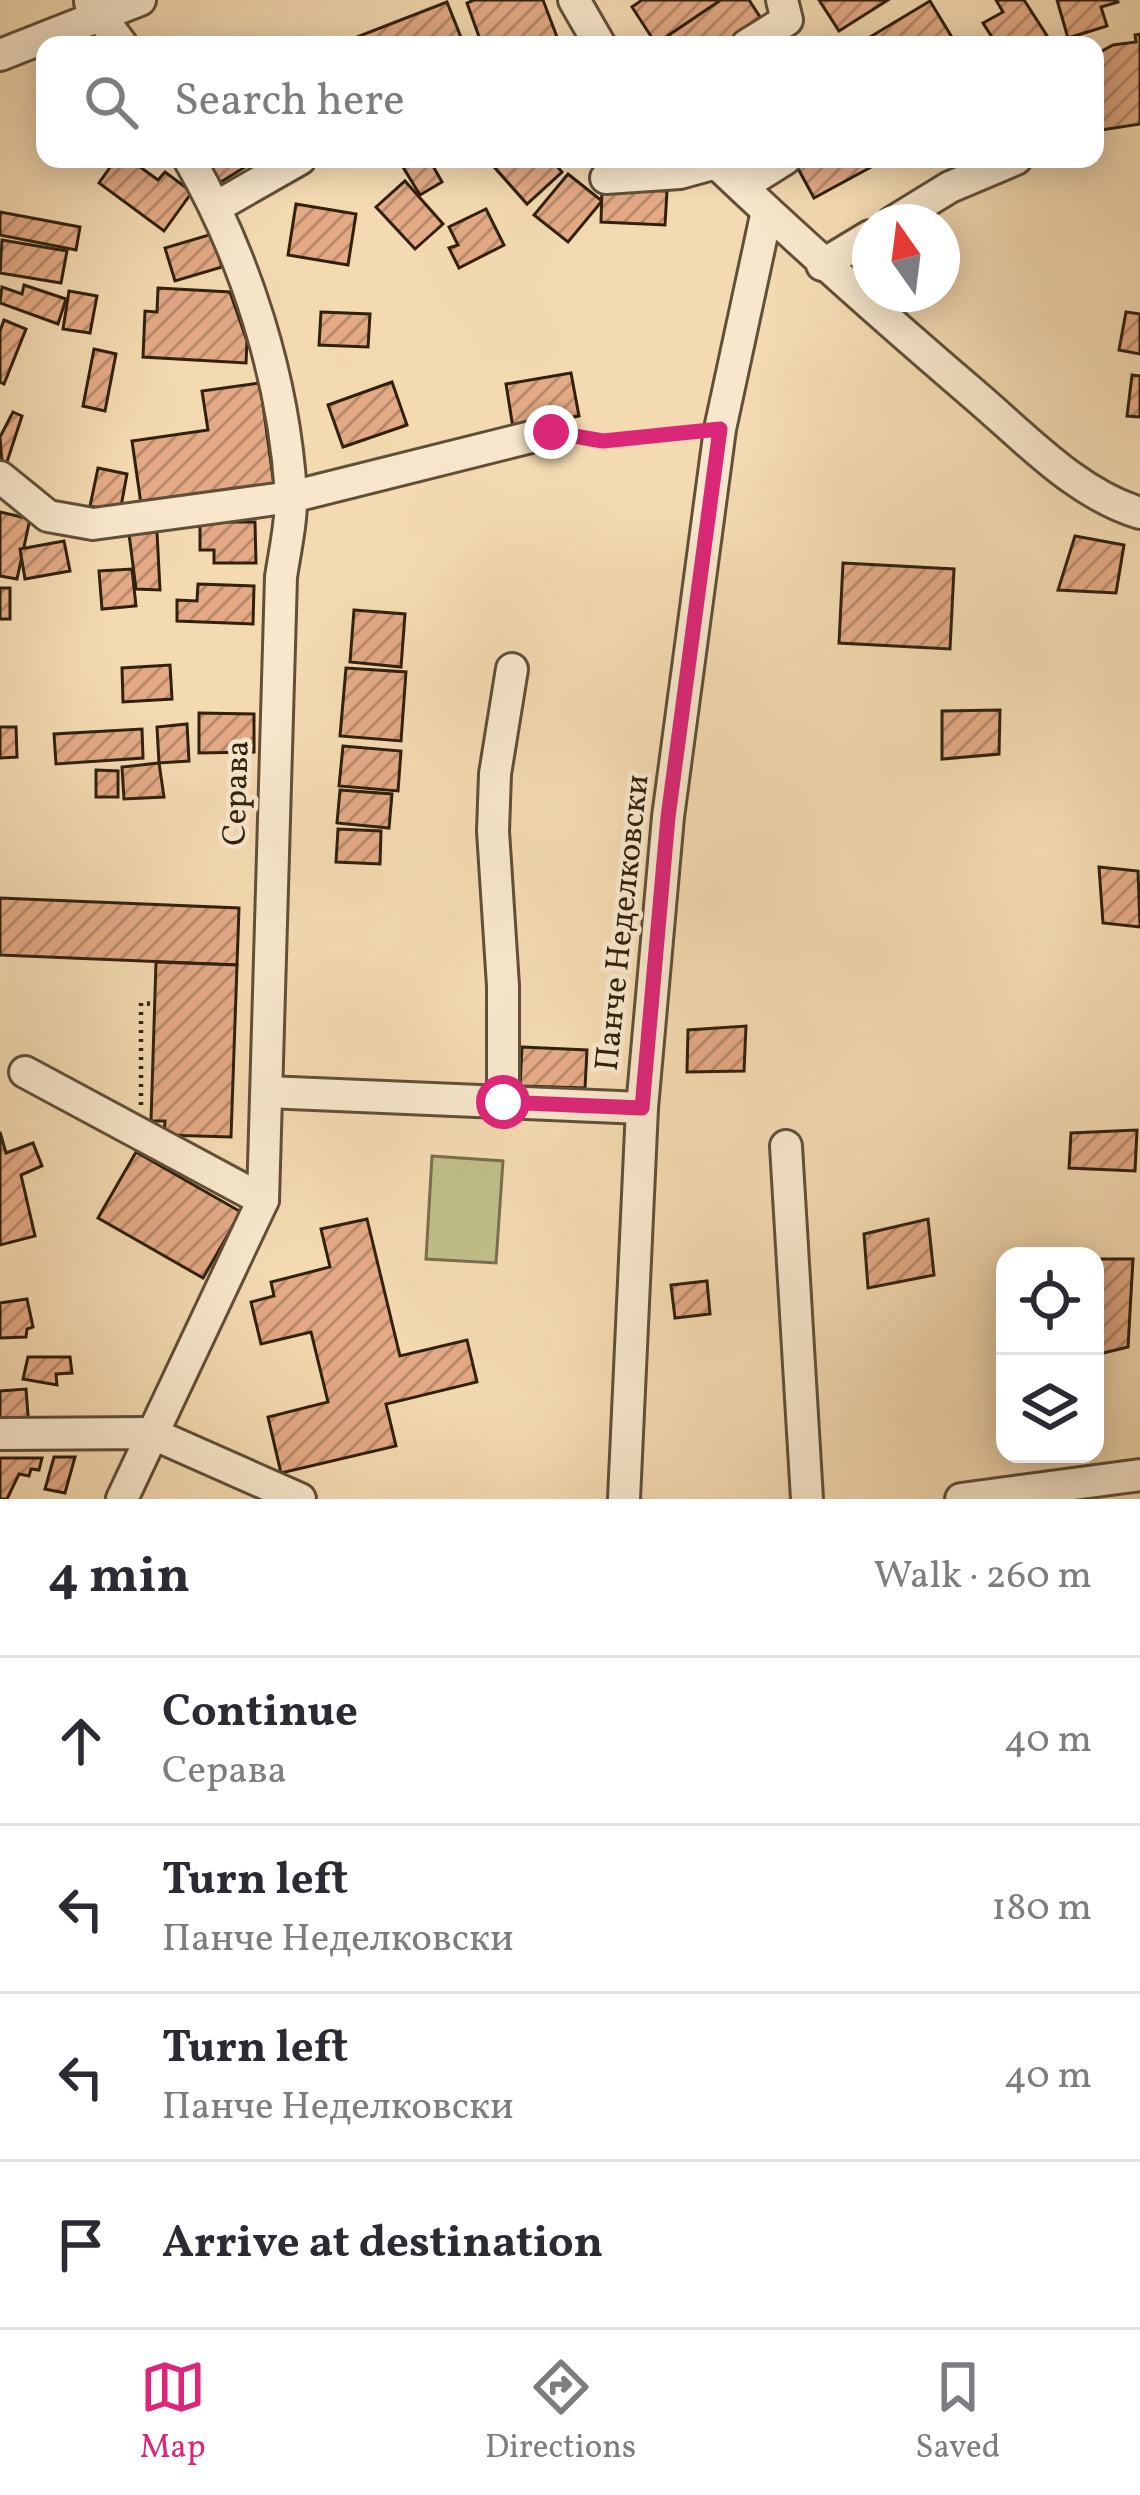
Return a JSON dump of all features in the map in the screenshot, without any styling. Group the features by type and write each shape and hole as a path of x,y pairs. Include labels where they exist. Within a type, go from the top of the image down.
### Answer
{"street":[{"path":"38,36 95,8 139,0"},
{"path":"574,0 593,36"},
{"path":"761,36 787,20 782,0"},
{"path":"95,8 115,36"},
{"path":"0,55 36,37"},
{"name":"Серава","path":"122,1499 263,1199 281,577 291,497 274,375 216,207 194,168"},
{"path":"216,207 284,168"},
{"path":"606,178 694,168"},
{"path":"722,168 822,265 1074,479 1123,508 1140,512"},
{"path":"742,186 771,168"},
{"path":"922,204 995,168"},
{"name":"Панче Неделковски","path":"624,1499 642,1108 668,817 720,429 767,211"},
{"path":"822,265 852,247"},
{"path":"0,477 48,516 93,524 291,497 551,432"},
{"path":"503,1102 503,986 493,831 495,774 512,669"},
{"path":"26,1072 263,1199"},
{"path":"267,1092 642,1108"},
{"path":"786,1146 807,1499"},
{"path":"0,1433 151,1432 300,1499"},
{"path":"961,1499 1140,1475"}],"path":[{"path":"551,432 603,441 720,429"},
{"path":"141,1134 141,1004 155,1004"}],"shaded area":[{"path":"432,1156 503,1161 496,1263 426,1259"}],"building":[{"path":"543,0 557,36 479,36 467,3"},
{"path":"642,0 721,0 668,36 651,36 632,7"},
{"path":"721,0 749,0 762,20 738,36 669,35"},
{"path":"819,0 888,0 839,31"},
{"path":"996,0 1024,0 1047,36 991,36 983,23 1003,12"},
{"path":"1057,0 1117,0 1101,7 1107,26 1067,36"},
{"path":"930,1 951,36 872,36"},
{"path":"447,2 460,36 359,36"},
{"path":"1140,34 1140,124 1104,130 1104,50 1136,42 1135,35"},
{"path":"110,168 141,168 158,180 165,172 192,192 164,231 99,183"},
{"path":"206,168 243,168 216,185"},
{"path":"404,168 434,168 442,182 420,195"},
{"path":"495,168 559,168 562,172 527,204"},
{"path":"798,168 869,168 814,198"},
{"path":"568,174 602,201 568,242 534,215"},
{"path":"405,181 443,224 415,249 376,207"},
{"path":"602,188 667,191 665,225 601,222"},
{"path":"296,204 356,214 348,265 288,255"},
{"path":"486,209 504,245 459,268 449,248 458,245 449,227"},
{"path":"0,212 80,227 76,250 0,235"},
{"path":"212,234 222,267 175,281 165,248"},
{"path":"2,240 67,251 61,283 0,273"},
{"path":"24,285 66,299 58,324 0,303 2,287 22,294"},
{"path":"158,288 230,292 247,341 246,363 143,357 145,311 157,312"},
{"path":"69,291 97,296 90,333 63,329"},
{"path":"321,312 370,314 368,347 319,345"},
{"path":"1126,312 1140,314 1140,354 1119,350"},
{"path":"4,320 26,329 4,384 0,382 0,331"},
{"path":"94,349 116,354 105,411 83,406"},
{"path":"571,373 579,416 513,428 506,384"},
{"path":"1132,375 1140,376 1140,417 1127,416"},
{"path":"392,382 407,425 343,447 328,405"},
{"path":"260,383 274,485 141,504 132,441 208,430 202,391"},
{"path":"13,412 22,416 3,474 0,437"},
{"path":"98,468 127,474 120,512 90,506"},
{"path":"0,512 30,519 17,579 0,576"},
{"path":"200,522 255,522 256,563 214,563 214,550 200,550"},
{"path":"157,532 160,590 136,589 129,534"},
{"path":"1075,536 1124,545 1116,593 1058,590"},
{"path":"64,541 70,571 25,579 20,549"},
{"path":"843,563 954,569 950,649 839,643"},
{"path":"132,569 136,606 102,609 99,571"},
{"path":"198,584 254,586 253,624 177,621 177,600 197,601"},
{"path":"0,588 10,588 10,619 0,619"},
{"path":"354,610 405,614 401,667 350,662"},
{"path":"170,665 172,699 123,702 122,668"},
{"path":"346,668 406,672 401,741 340,736"},
{"path":"1000,710 999,754 942,759 942,711"},
{"path":"199,713 254,714 254,752 199,753"},
{"path":"187,724 189,761 159,763 157,727"},
{"path":"0,727 16,727 17,757 0,758"},
{"path":"142,729 143,758 56,764 54,734"},
{"path":"343,746 401,751 398,791 339,786"},
{"path":"159,763 164,797 124,799 122,767"},
{"path":"96,770 118,771 118,797 96,797"},
{"path":"340,790 392,794 389,828 337,823"},
{"path":"338,829 381,831 380,864 336,862"},
{"path":"1099,867 1138,871 1140,927 1103,923"},
{"path":"0,898 239,908 237,965 0,955"},
{"path":"156,962 237,965 231,1137 164,1135 165,1121 151,1121"},
{"path":"746,1026 744,1071 687,1072 688,1030"},
{"path":"522,1047 587,1050 585,1088 520,1086"},
{"path":"1137,1130 1135,1171 1069,1168 1071,1133"},
{"path":"0,1132 6,1153 33,1143 42,1166 21,1175 35,1236 0,1245"},
{"path":"136,1152 241,1212 203,1278 98,1218"},
{"path":"367,1219 400,1356 467,1340 477,1382 386,1404 396,1446 281,1473 268,1417 328,1402 311,1332 261,1344 251,1302 274,1296 271,1282 330,1267 321,1229"},
{"path":"928,1219 934,1275 868,1288 864,1234"},
{"path":"1104,1259 1133,1259 1128,1347 1104,1353"},
{"path":"707,1281 710,1314 675,1318 671,1285"},
{"path":"27,1299 33,1327 27,1329 26,1337 0,1338 0,1303"},
{"path":"28,1357 70,1357 72,1373 56,1374 57,1385 23,1379"},
{"path":"26,1389 29,1428 0,1430 0,1391"},
{"path":"54,1457 75,1457 65,1493 45,1489"},
{"path":"0,1458 42,1458 39,1470 31,1469 29,1476 19,1474 7,1499 0,1499"}],"route":[{"path":"503,1102 642,1108 668,817 720,429 603,441 551,432"}]}
